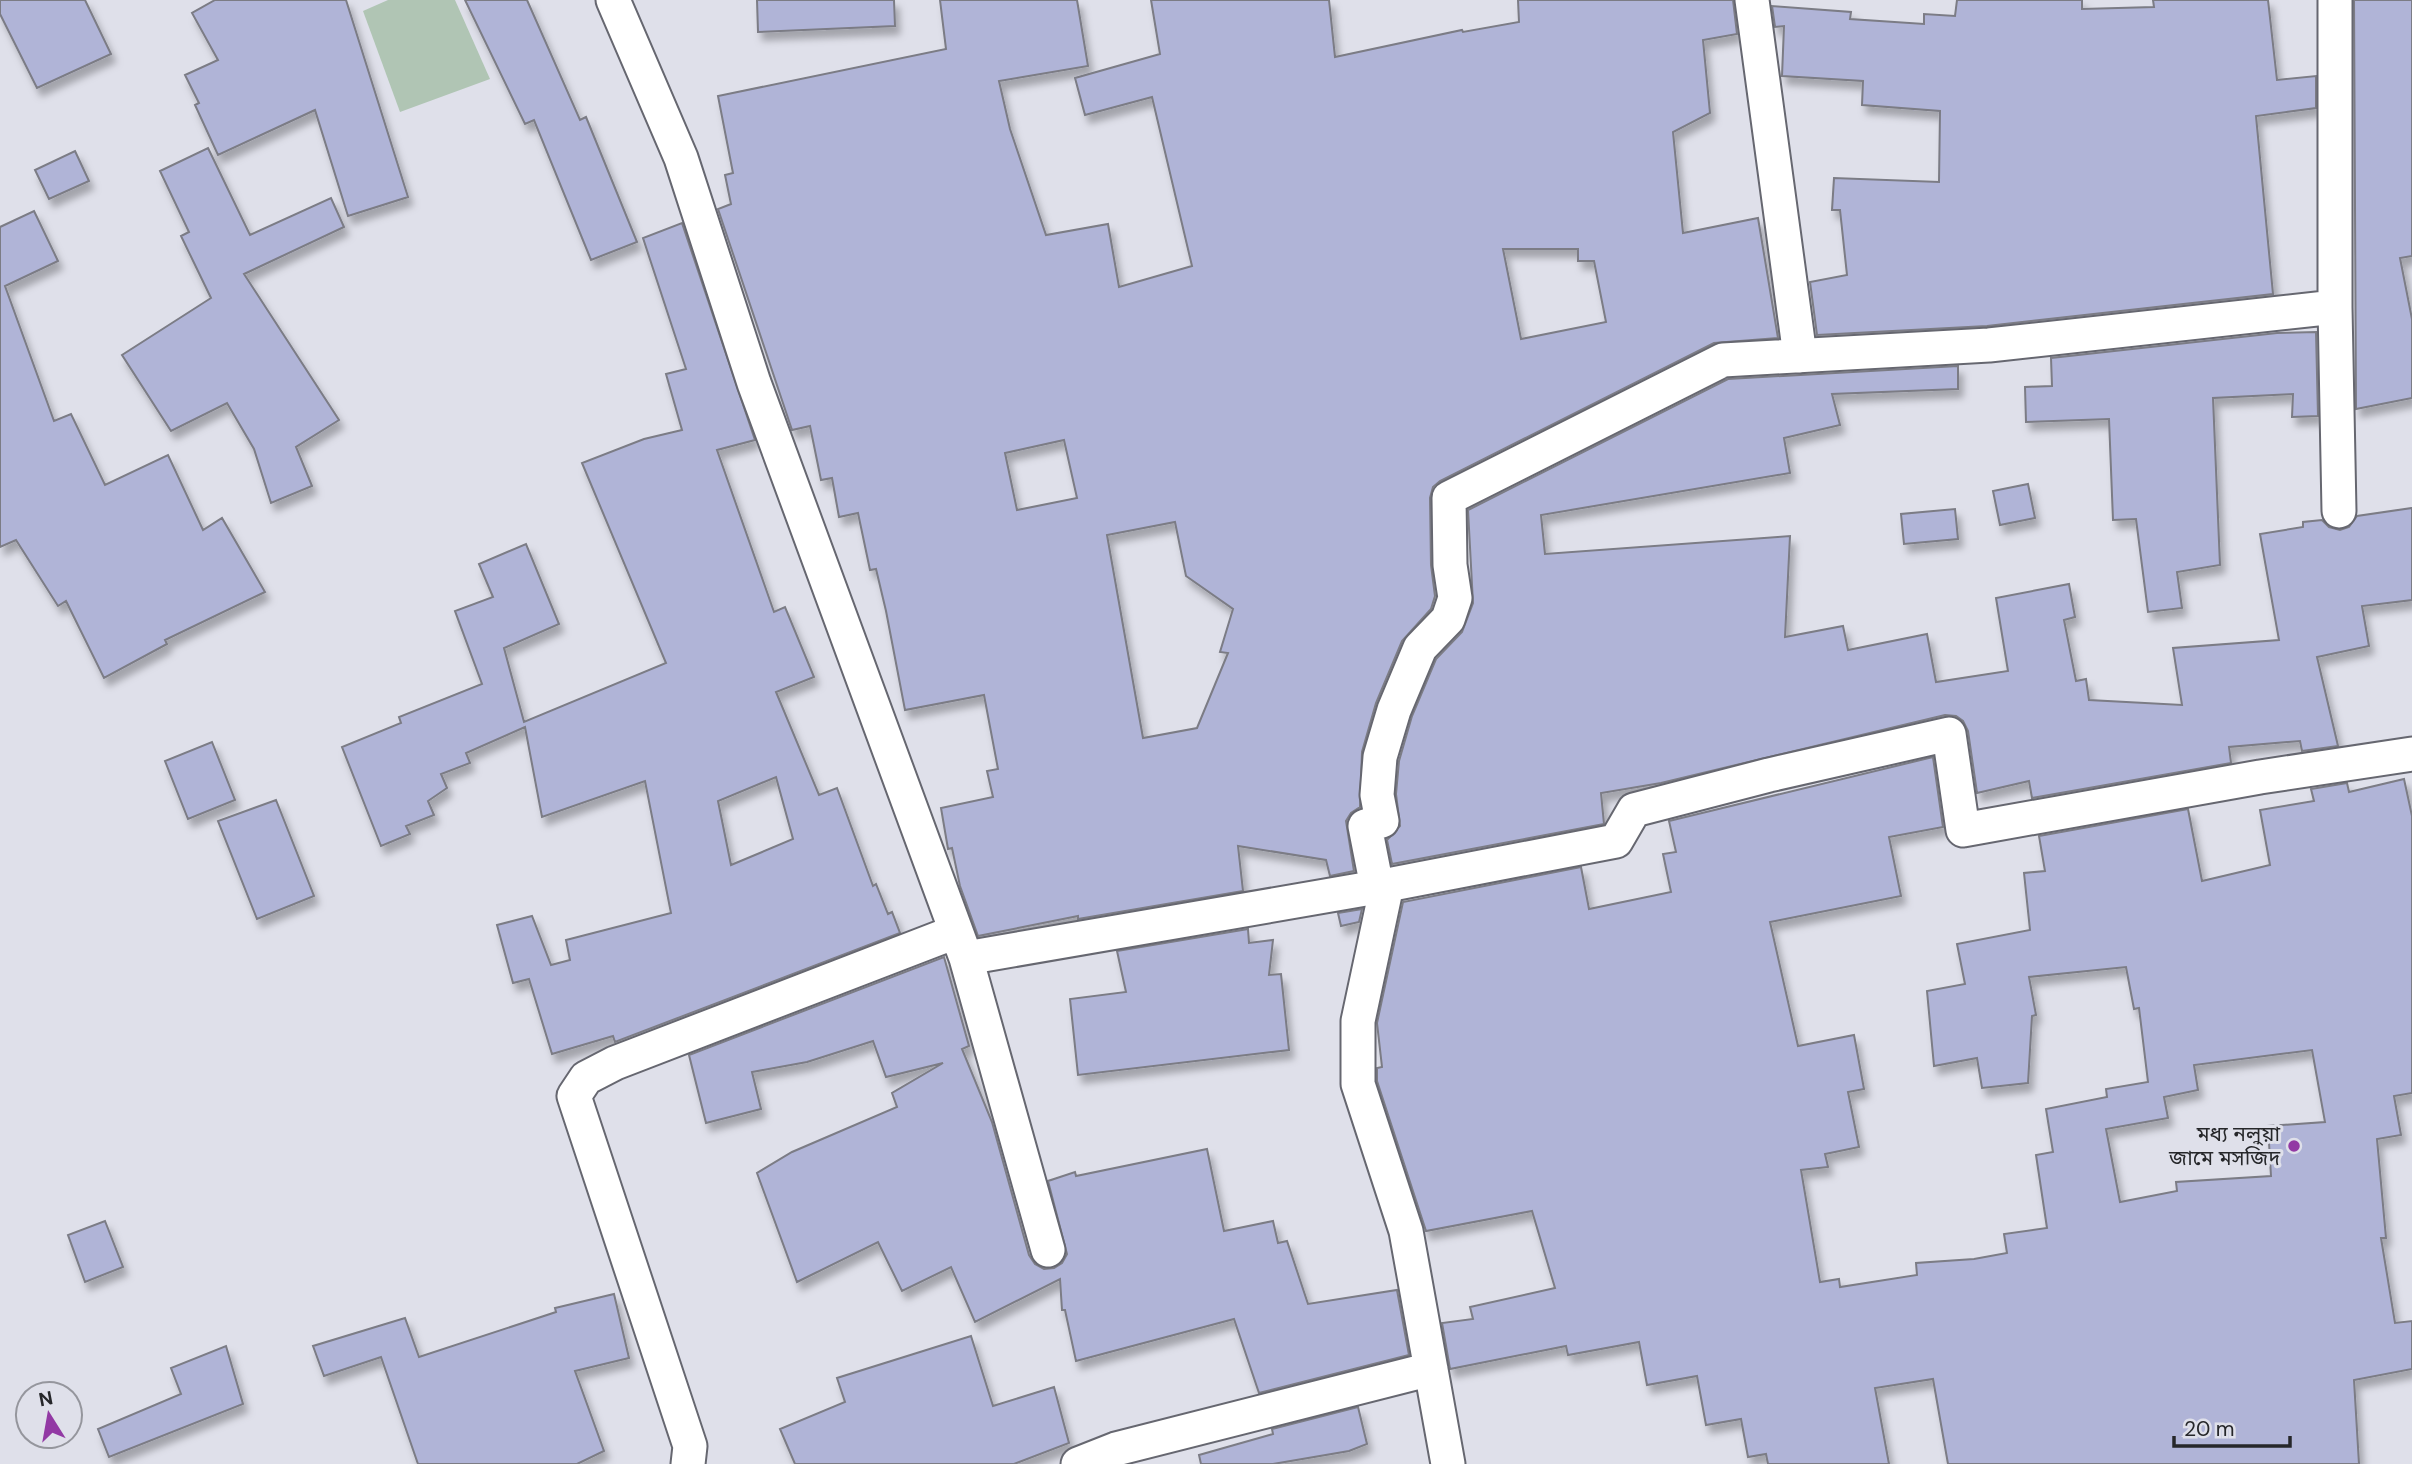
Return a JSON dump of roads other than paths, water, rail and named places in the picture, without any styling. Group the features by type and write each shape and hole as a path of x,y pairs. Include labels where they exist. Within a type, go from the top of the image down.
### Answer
{"street":[{"path":"613,0 681,158 754,383 961,945 1048,1250"},
{"path":"1752,0 1800,356"},
{"path":"2335,0 2335,307 2339,511"},
{"path":"1448,1464 1406,1231 1358,1083 1358,1021 1382,886 1365,826 1382,821 1377,795 1380,757 1394,710 1420,648 1448,619 1455,598 1450,565 1449,498 1723,360 1989,345 2335,307"},
{"path":"688,1464 690,1446 574,1096 586,1078 615,1063 961,945 1382,886 1616,841 1634,810 1769,775 1949,734 1963,830 2260,777 2412,754"},
{"path":"1078,1464 1116,1449 1431,1369"}],"place":[{"name":"মধ্য নলুয়া জামে মসজিদ","path":"2294,1146"}]}
